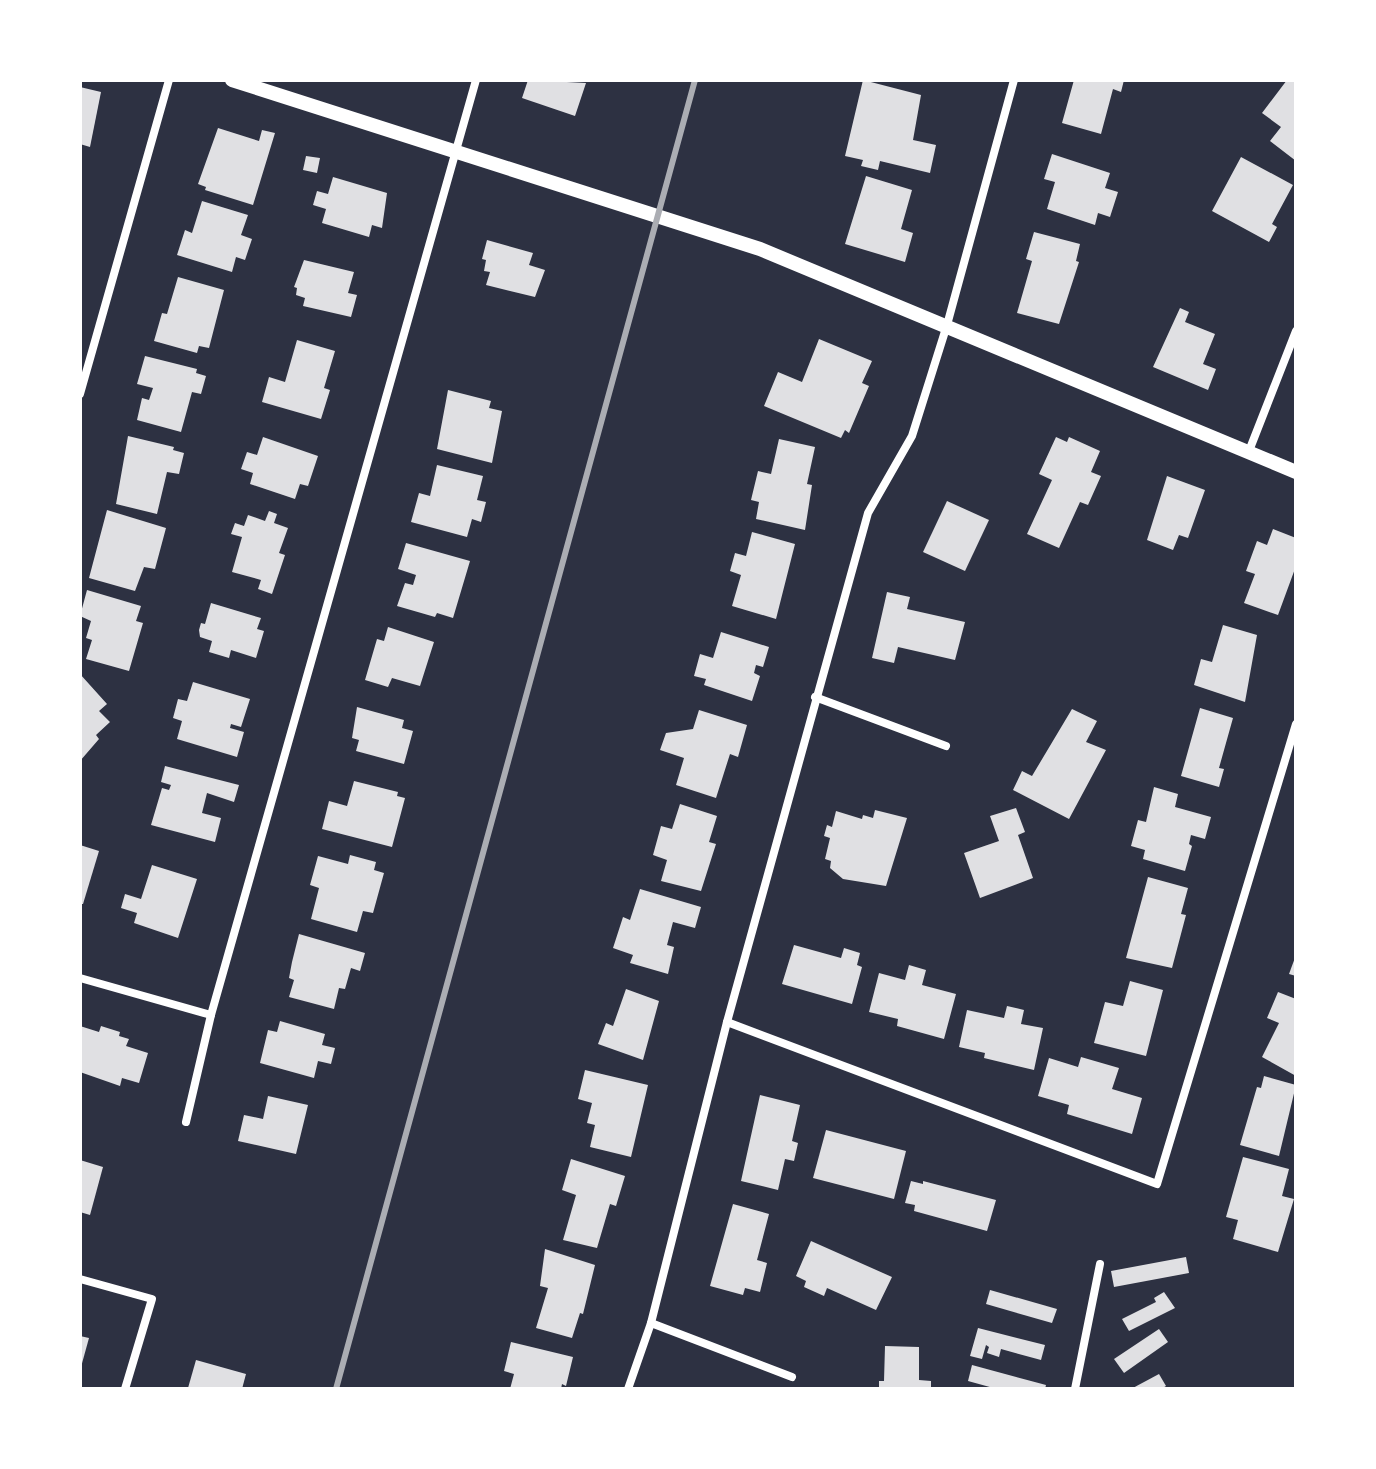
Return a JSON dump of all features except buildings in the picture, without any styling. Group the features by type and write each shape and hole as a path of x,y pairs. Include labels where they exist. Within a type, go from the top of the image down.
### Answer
{"street":[{"path":"80,394 169,80"},
{"path":"232,80 760,249 1296,472"},
{"path":"186,1122 211,1015 476,80"},
{"path":"628,1389 651,1323 727,1022 868,513 912,436 947,325 1014,80"},
{"path":"1249,451 1296,331"},
{"path":"815,697 946,746"},
{"path":"727,1022 1157,1184 1296,724"},
{"path":"80,978 211,1015"},
{"path":"1075,1389 1100,1264"},
{"path":"80,1279 152,1299 125,1389"},
{"path":"651,1323 792,1377"}],"railway":[{"path":"336,1389 695,80"}]}
